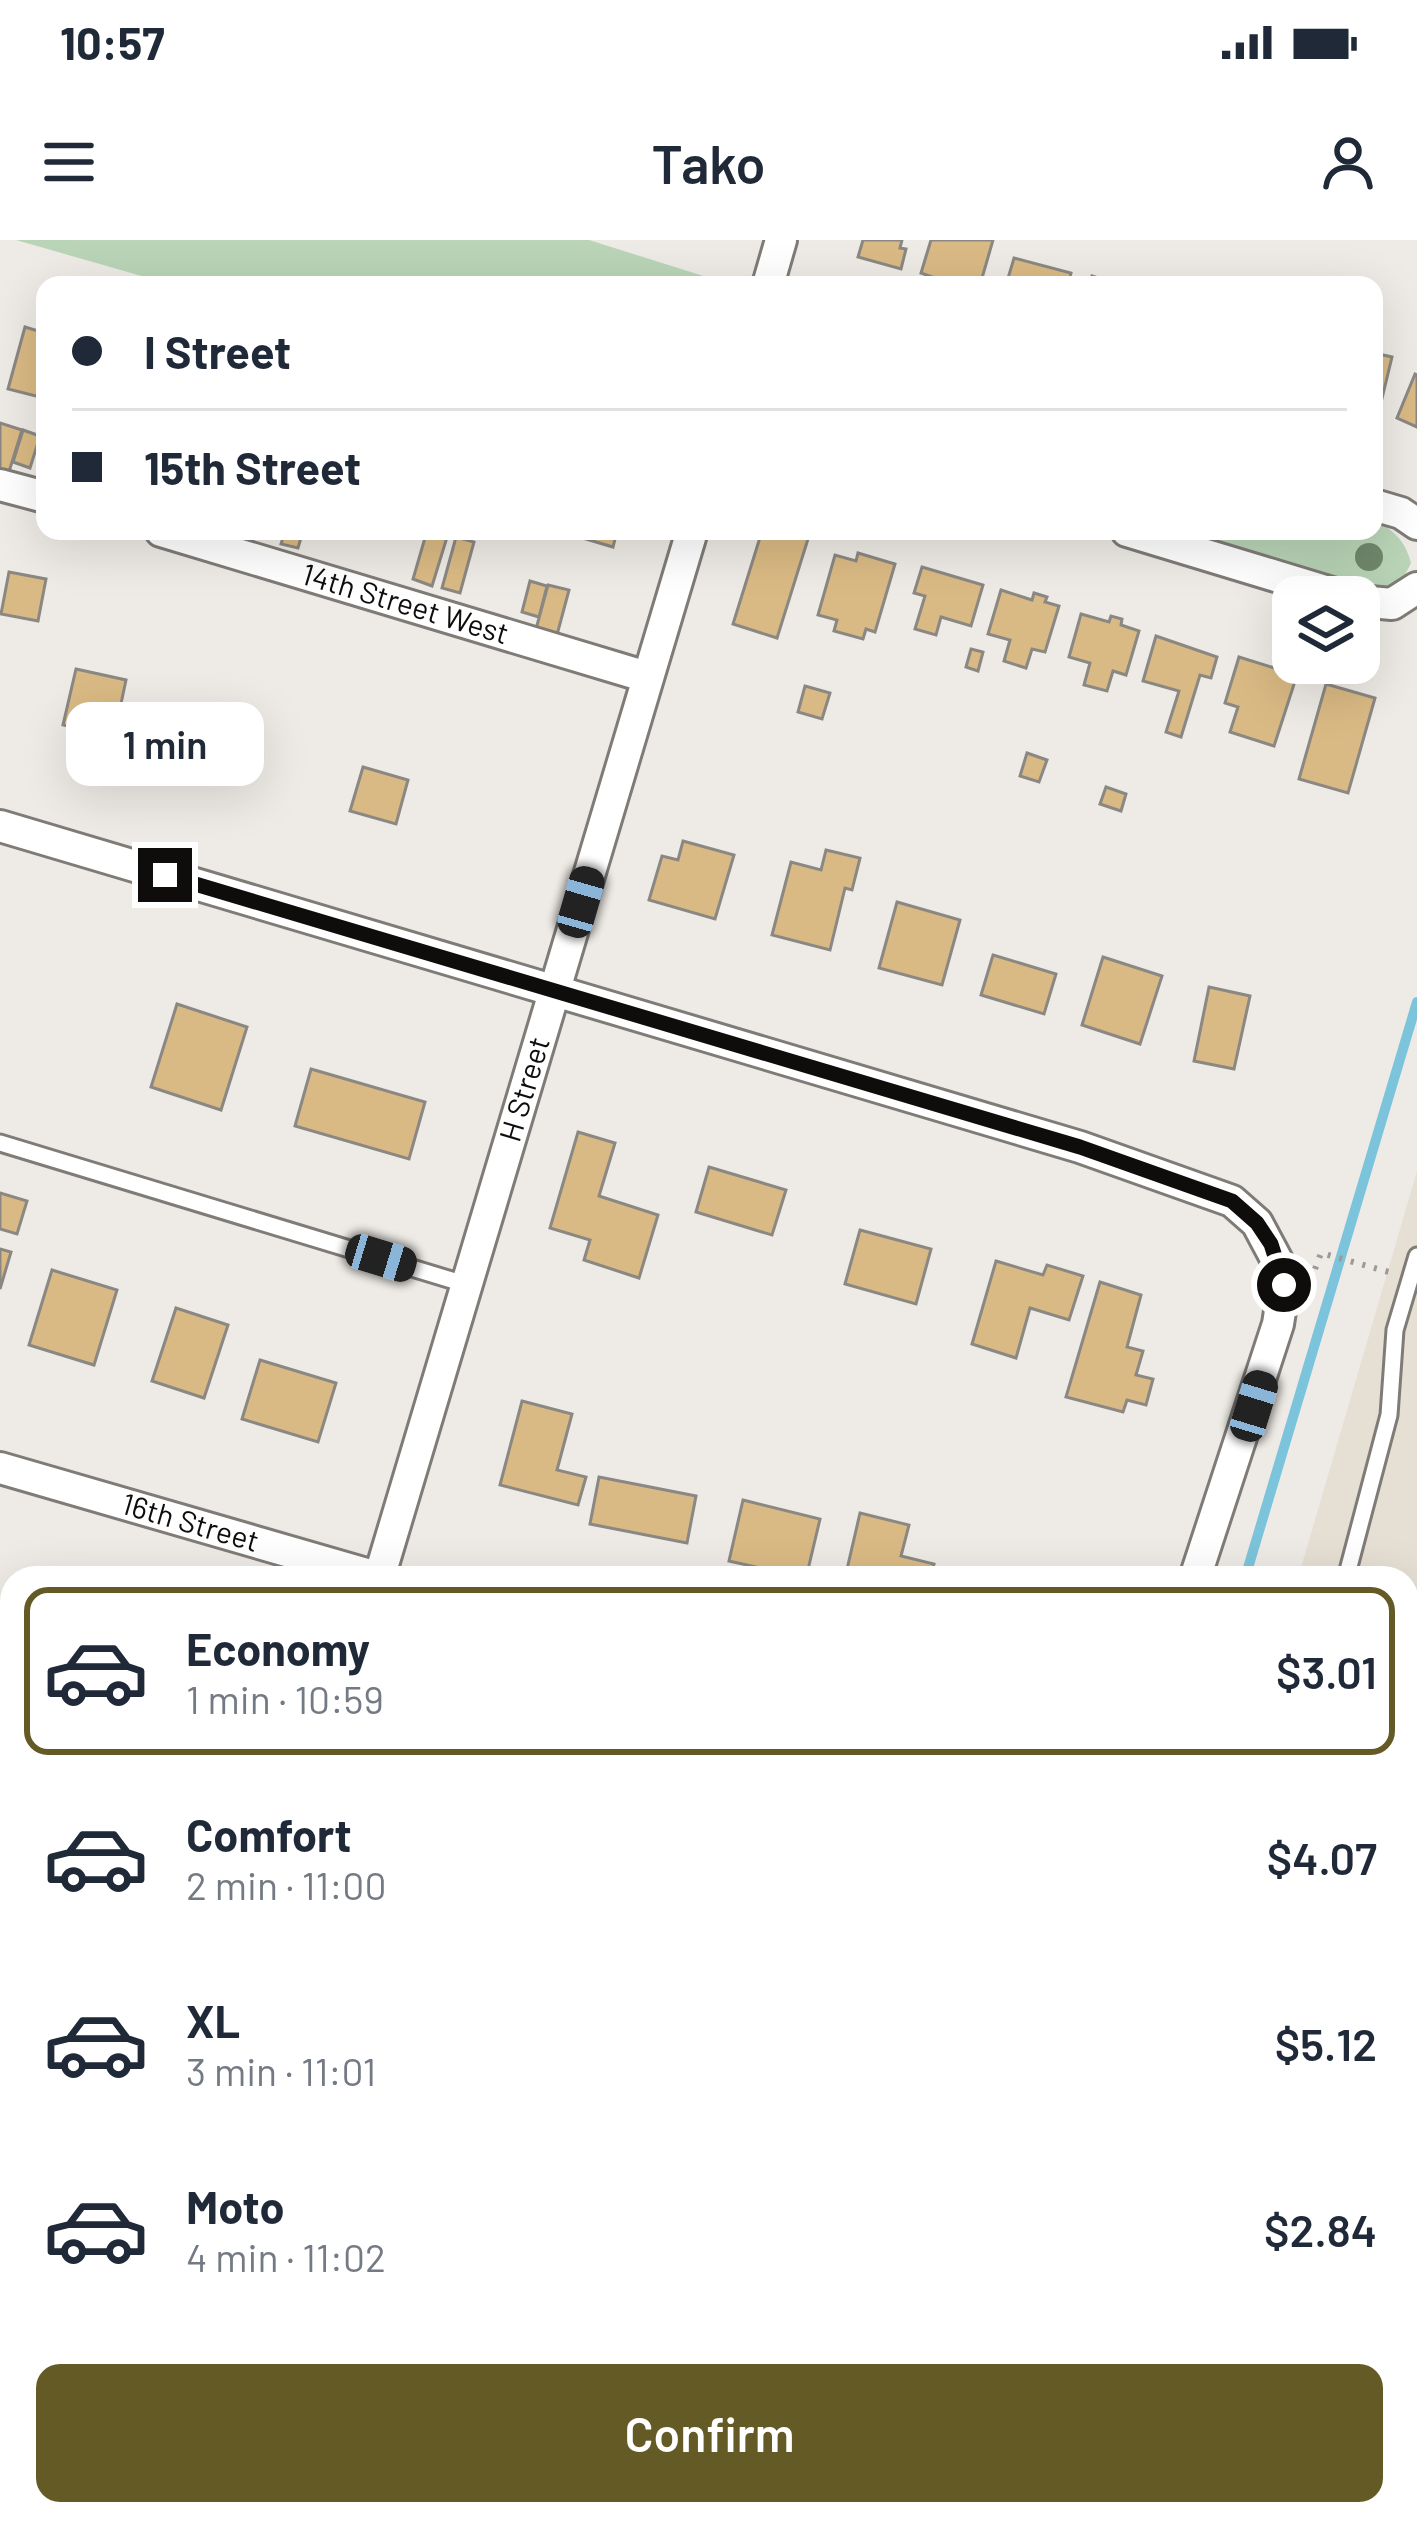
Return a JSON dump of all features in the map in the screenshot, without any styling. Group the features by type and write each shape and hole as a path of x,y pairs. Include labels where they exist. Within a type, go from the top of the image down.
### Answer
{"street":[{"path":"771,276 781,240"},
{"path":"0,485 36,495"},
{"path":"1383,508 1417,524"},
{"name":"14th Street West","path":"191,540 647,677"},
{"name":"H Street","path":"383,1566 689,540"},
{"path":"1157,540 1276,576"},
{"path":"1380,603 1392,604 1417,588"},
{"path":"0,826 1080,1147 1232,1201 1257,1223 1276,1256 1284,1285 1260,1385 1199,1566"},
{"name":"16th Street","path":"0,1468 338,1566"}],"lane":[{"path":"0,1143 468,1285"},
{"path":"1349,1566 1389,1415 1395,1330 1417,1256"}],"path":[{"path":"1317,1268 1321,1252 1357,1263"}],"shaded area":[{"path":"1417,1171 1417,1566 1302,1566"}],"green space":[{"path":"16,240 589,240 703,276 142,276"},
{"path":"1383,525 1398,537 1411,563 1398,583 1380,589 1380,576 1308,576 1196,540 1383,540"}],"building":[{"path":"863,240 902,240 900,248 906,249 901,269 858,257"},
{"path":"931,240 993,240 983,276 921,273"},
{"path":"1014,258 1071,273 1070,276 1009,276"},
{"path":"25,327 36,330 36,396 8,389"},
{"path":"1383,355 1392,357 1383,394"},
{"path":"1417,375 1417,427 1397,418"},
{"path":"0,423 22,430 8,475 0,473"},
{"path":"23,430 36,435 30,468 13,462"},
{"path":"282,540 300,540 298,548 281,544"},
{"path":"424,540 446,540 432,586 413,579"},
{"path":"455,540 474,542 460,593 442,588"},
{"path":"759,540 808,540 777,638 733,624"},
{"path":"858,553 895,564 875,632 866,629 863,639 834,631 837,620 818,615 835,555 856,561"},
{"path":"922,567 983,585 971,626 941,617 936,635 915,629 925,596 914,593"},
{"path":"9,572 46,579 38,621 1,614"},
{"path":"530,581 547,586 539,617 522,612"},
{"path":"548,585 569,590 557,635 536,629"},
{"path":"1001,590 1032,600 1034,593 1059,606 1045,652 1032,649 1026,668 1004,661 1010,640 988,634"},
{"path":"1081,614 1109,622 1111,616 1122,619 1121,625 1139,631 1126,675 1113,671 1107,691 1084,685 1090,663 1069,657"},
{"path":"1156,636 1217,657 1211,678 1200,675 1181,737 1166,732 1179,691 1143,681"},
{"path":"971,649 983,652 978,671 966,667"},
{"path":"1239,657 1272,667 1272,684 1294,684 1274,746 1230,732 1238,707 1225,703"},
{"path":"76,669 126,680 114,737 63,725"},
{"path":"1326,684 1375,698 1348,793 1299,779"},
{"path":"805,686 830,693 822,719 798,712"},
{"path":"188,716 245,727 237,770 180,759"},
{"path":"1027,753 1047,760 1039,782 1020,776"},
{"path":"363,767 408,780 396,824 350,811"},
{"path":"1106,787 1126,794 1121,811 1100,804"},
{"path":"683,841 734,855 715,919 649,900 662,856 678,860"},
{"path":"826,850 860,858 852,890 845,888 830,950 772,935 791,862 821,870"},
{"path":"897,902 960,920 942,985 879,968"},
{"path":"993,955 1056,974 1044,1014 981,995"},
{"path":"1103,957 1162,976 1140,1044 1082,1025"},
{"path":"1209,987 1250,996 1234,1069 1194,1061"},
{"path":"177,1004 247,1027 221,1110 151,1087"},
{"path":"311,1069 425,1102 409,1159 295,1126"},
{"path":"578,1132 615,1143 599,1196 658,1215 639,1278 584,1260 590,1240 550,1228"},
{"path":"709,1167 786,1190 772,1235 696,1212"},
{"path":"0,1193 27,1201 17,1234 0,1229"},
{"path":"860,1230 931,1249 916,1304 845,1284"},
{"path":"0,1249 11,1252 0,1289"},
{"path":"996,1261 1043,1275 1047,1265 1083,1276 1069,1320 1030,1308 1016,1358 972,1344"},
{"path":"52,1270 117,1290 94,1365 29,1345"},
{"path":"1100,1282 1141,1295 1127,1347 1143,1351 1136,1375 1153,1379 1146,1405 1127,1400 1123,1412 1066,1397"},
{"path":"176,1308 228,1325 204,1398 152,1381"},
{"path":"260,1360 336,1383 318,1442 242,1419"},
{"path":"522,1401 572,1414 557,1470 586,1477 578,1505 500,1485"},
{"path":"599,1477 696,1496 687,1543 590,1524"},
{"path":"743,1500 820,1519 809,1566 729,1561"},
{"path":"860,1513 909,1525 901,1556 934,1564 933,1566 848,1566"}],"waterway":[{"path":"1249,1566 1417,1002"}],"route":[{"path":"165,875 1080,1147 1232,1201 1257,1223 1271,1244 1284,1285"}]}
